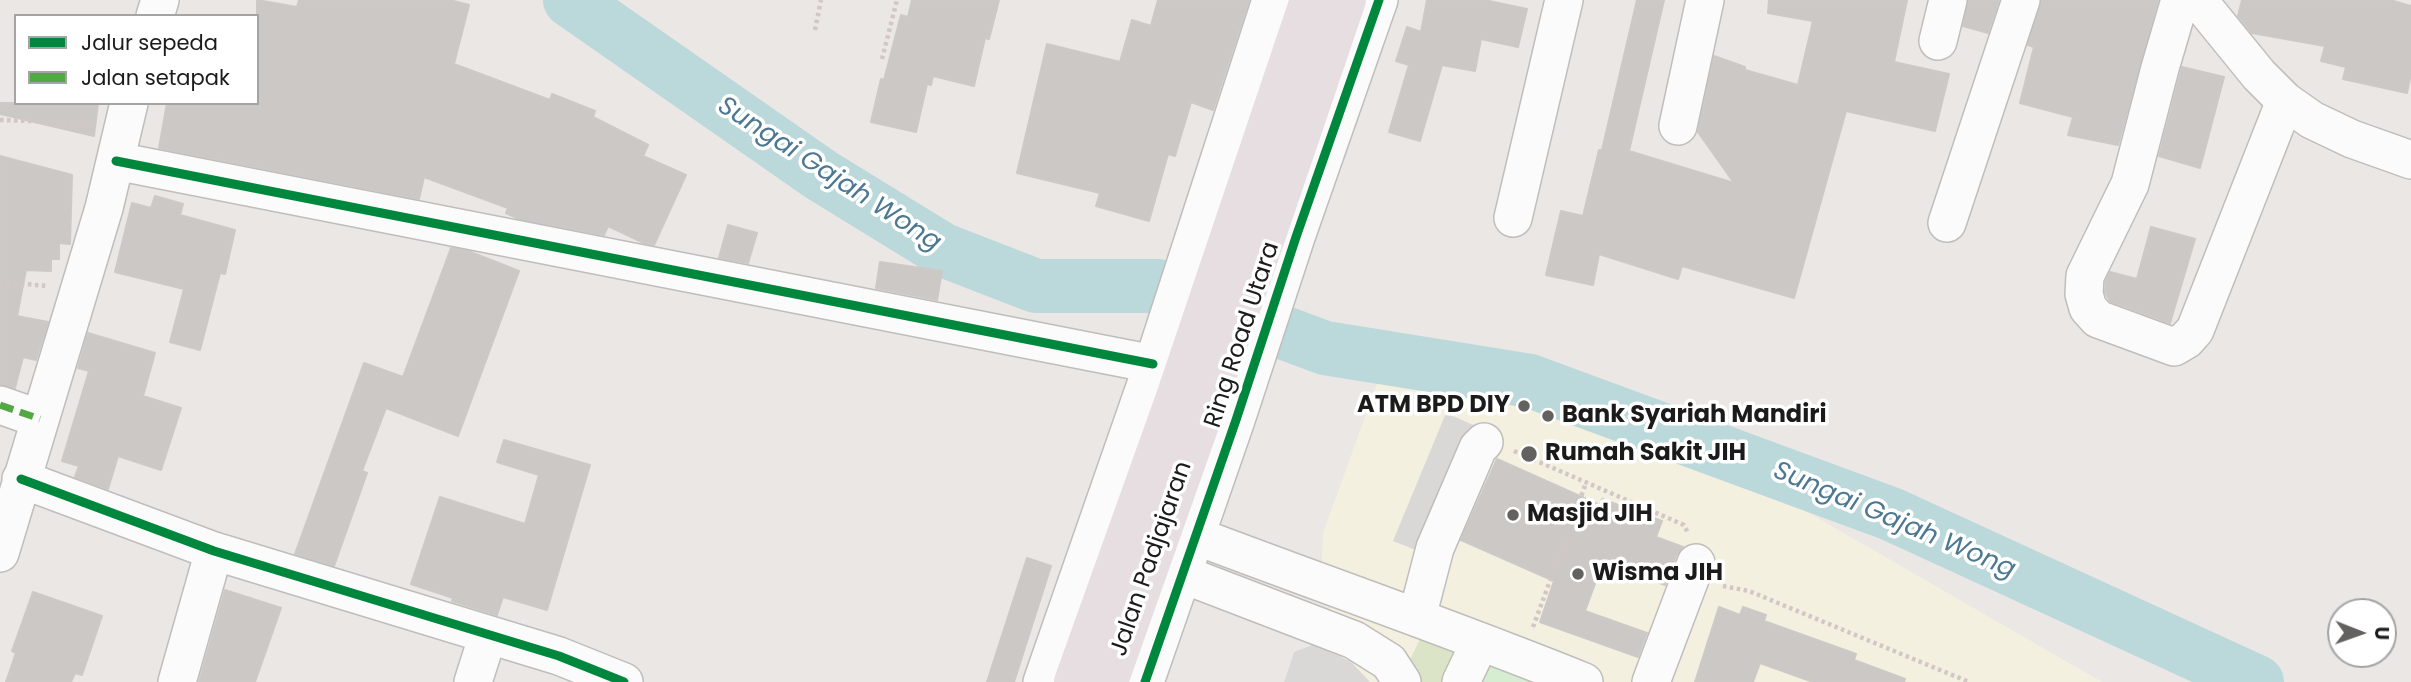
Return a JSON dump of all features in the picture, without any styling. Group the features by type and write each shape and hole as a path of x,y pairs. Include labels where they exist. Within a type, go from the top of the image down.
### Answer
{"highway":[{"name":"Jalan Padjajaran","path":"1109,682 1212,406 1246,239 1309,0"},
{"name":"Jalan Padjajaran","path":"1246,239 1347,0"},
{"name":"Jalan Padjajaran","path":"1073,682 1212,406"}],"street":[{"name":"Ring Road Utara","path":"1145,682 1196,536 1212,406 1246,239 1271,0"},
{"name":"Ring Road Utara","path":"1042,682 1154,361 1246,239 1379,0"},
{"path":"1513,218 1564,0"},
{"path":"1678,126 1705,0"},
{"path":"1938,41 1948,0"},
{"path":"1947,223 2021,0"},
{"path":"2180,0 2130,184 2085,276 2084,294 2088,308 2098,318 2174,347 2186,340 2195,330 2286,101"},
{"path":"2198,0 2259,75 2286,101 2312,120 2352,139 2411,160"},
{"path":"0,553 104,208 126,114"},
{"path":"116,161 1154,361"},
{"path":"0,405 40,419"},
{"path":"1417,617 1435,548 1478,448 1484,442"},
{"path":"21,480 214,551 559,656 624,682"},
{"path":"1196,536 1584,682"},
{"path":"177,682 214,551"},
{"path":"1653,681 1696,563"},
{"path":"1182,574 1354,640 1386,676"},
{"path":"1367,600 1388,646 1386,676"},
{"path":"473,682 488,635"},
{"path":"1461,682 1480,642"}],"path":[{"path":"815,30 821,0"},
{"path":"882,59 897,0"},
{"path":"0,120 46,120 126,114"},
{"path":"0,282 79,289"},
{"path":"1522,657 1586,483"}],"shaded area":[{"name":"Rumah Sakit JIH","path":"1387,356 1570,375 2102,682 1284,682 1294,652 1315,644 1324,628 1336,589 1332,573 1322,563 1323,533"},
{"path":"1446,413 1492,433 1440,560 1393,541"},
{"path":"1315,644 1351,662 1370,682 1284,682 1294,652"}],"green space":[{"path":"1423,633 1460,653 1449,682 1420,682 1408,664"},
{"path":"1484,661 1562,682 1473,682"}],"building":[{"path":"257,0 297,7 299,0 450,0 469,5 454,64 550,100 552,94 595,111 593,117 648,145 643,156 686,175 654,245 608,226 604,235 519,219 506,213 508,208 424,177 419,199 159,148 167,105 259,105"},
{"path":"912,0 999,0 989,39 985,38 974,86 933,76 931,85 927,84 916,132 871,122 901,15 908,17"},
{"path":"1158,0 1249,0 1213,110 1191,102 1175,156 1168,154 1149,221 1096,206 1100,193 1017,173 1047,44 1120,62 1132,20 1151,26"},
{"path":"1427,0 1484,0 1527,9 1518,47 1481,39 1475,71 1442,65 1420,141 1389,132 1409,65 1396,61 1407,27 1421,32"},
{"path":"1637,0 1664,0 1629,151 1734,183 1698,132 1714,56 1745,67 1745,70 1798,85 1813,21 1768,13 1769,0 1907,0 1894,62 1949,74 1935,131 1846,111 1794,298 1682,266 1678,279 1599,254 1593,285 1546,275 1561,211 1583,216 1599,150 1602,150"},
{"path":"1968,0 1999,0 1988,33 1963,26"},
{"path":"2041,0 2158,0 2118,145 2068,135 2073,117 2020,103 2034,47 2028,45"},
{"path":"2242,0 2390,0 2411,6 2411,73 2407,93 2343,79 2346,67 2321,61 2325,46 2252,33 2238,16"},
{"path":"2182,67 2224,77 2200,168 2159,156"},
{"path":"0,103 98,105 94,136 0,114"},
{"path":"0,156 72,175 70,244 59,243 59,259 51,259 51,271 26,270 17,316 48,322 36,360 23,357 15,388 0,385"},
{"path":"155,196 183,204 180,215 235,230 225,274 220,273 200,350 170,342 184,289 115,272 132,203 151,208"},
{"path":"728,225 757,233 748,263 719,258"},
{"path":"2151,227 2195,239 2170,323 2110,301 2105,292 2110,272 2137,279"},
{"path":"451,248 468,251 519,271 458,436 386,408 362,471 367,473 334,566 295,554 364,363 403,377"},
{"path":"880,262 942,271 937,300 876,288"},
{"path":"88,333 155,353 143,396 181,408 161,470 118,456 108,489 75,477 79,466 62,461 89,371 78,368"},
{"path":"504,440 590,465 547,610 503,597 497,615 411,584 440,497 525,524 539,475 497,462"},
{"path":"1497,459 1600,505 1602,499 1662,521 1656,537 1683,547 1676,556 1665,585 1603,562 1585,611 1647,633 1638,657 1540,622 1554,581 1461,540"},
{"path":"1027,558 1051,566 1014,682 987,682"},
{"path":"225,590 281,608 255,682 199,682"},
{"path":"33,592 102,616 82,675 75,673 71,682 6,682 16,653 12,651"},
{"path":"1719,607 1740,615 1743,607 1766,615 1764,621 1856,654 1854,660 1905,679 1904,682 1813,682 1760,663 1753,682 1695,682"}],"waterway":[{"name":"Sungai Gajah Wong","path":"570,0 821,175 943,250 1036,286 1158,286 1325,348 1530,381 1891,514 2257,682"}],"marked path":[{"path":"0,405 40,419"}],"cycle path":[{"path":"1145,682 1379,0"},
{"path":"116,161 1153,364"},
{"path":"21,479 214,551 559,656 624,682"}],"place":[{"name":"ATM BPD DIY","path":"1524,406"},
{"name":"Bank Syariah Mandiri","path":"1548,416"},
{"name":"Rumah Sakit JIH","path":"1529,454"},
{"name":"Masjid JIH","path":"1513,515"},
{"name":"Wisma JIH","path":"1578,574"}]}
